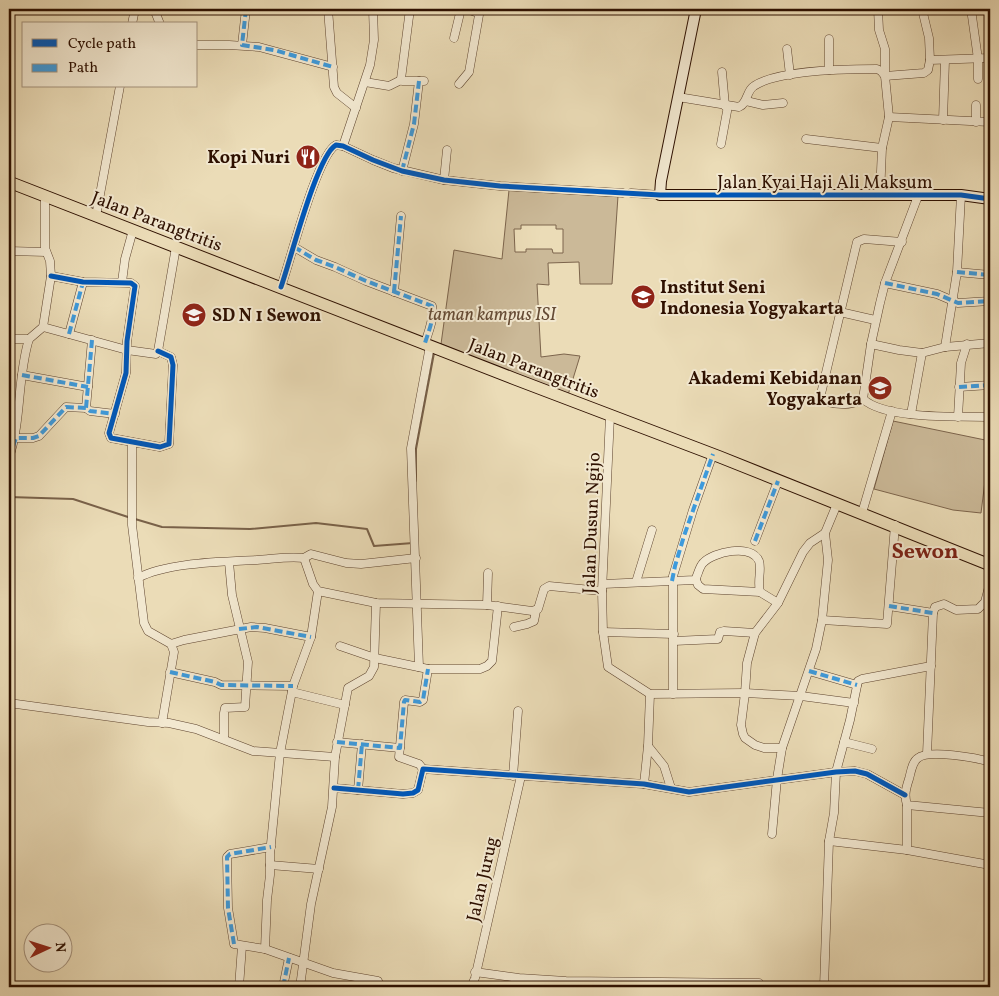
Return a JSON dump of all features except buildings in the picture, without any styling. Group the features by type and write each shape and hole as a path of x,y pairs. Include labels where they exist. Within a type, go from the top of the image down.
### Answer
{"main road":[{"name":"Jalan Parangtritis","path":"9,182 895,525 990,565"}],"street":[{"path":"132,22 135,9"},
{"path":"154,9 159,22"},
{"path":"242,45 246,9"},
{"path":"328,9 335,90 356,108"},
{"path":"343,146 365,82 372,53 373,9"},
{"path":"401,80 410,9"},
{"path":"454,38 461,9"},
{"path":"459,84 470,70 479,16 478,13 467,9"},
{"path":"281,287 304,214 326,157 334,146 343,146 373,160 402,170 444,180 510,187 660,195 661,180 696,9"},
{"path":"878,9 879,30 885,49 888,117 882,148 880,195"},
{"path":"885,76 924,73 928,70 931,47 922,9"},
{"path":"971,9 978,59 978,80"},
{"path":"829,39 829,70"},
{"path":"198,46 242,45 274,50 333,67"},
{"path":"787,49 790,75"},
{"path":"930,60 990,58"},
{"path":"944,120 945,60"},
{"path":"678,98 741,107 746,101 749,90 754,85 790,75 829,70 876,70 881,71 885,76"},
{"path":"721,144 726,106 722,72"},
{"path":"365,82 388,86 401,80 421,81 414,124 402,170"},
{"path":"96,216 120,88"},
{"path":"746,101 763,105 783,103"},
{"path":"976,105 976,122"},
{"path":"888,117 990,122"},
{"path":"806,139 882,148"},
{"path":"444,180 447,150"},
{"name":"Jalan Kyai Haji Ali Maksum","path":"660,195 961,195 990,199"},
{"path":"945,347 957,272 961,195"},
{"path":"9,339 28,338 43,327 50,276 50,261 46,252 45,196"},
{"path":"863,399 871,344 886,283 918,196"},
{"path":"394,292 401,216"},
{"path":"122,282 126,251 133,230"},
{"path":"863,399 854,404 848,404 828,402 820,398 853,256 859,240 902,242"},
{"path":"43,327 127,350 156,354 176,247"},
{"path":"294,248 316,260 432,308 411,448 419,667"},
{"path":"9,251 46,252"},
{"path":"957,272 990,275"},
{"path":"50,276 83,282 122,282 134,284 136,290 129,325 126,373 109,433 110,437 132,443 160,447 170,444 173,365 171,358 158,351"},
{"path":"69,334 83,282"},
{"path":"886,283 937,294 958,304 990,300"},
{"path":"840,312 876,320"},
{"path":"9,458 28,338"},
{"path":"86,408 92,340"},
{"path":"871,344 922,353 945,347 990,343"},
{"path":"958,416 962,357 967,344"},
{"path":"911,414 922,353"},
{"path":"22,375 88,387"},
{"path":"959,387 990,385"},
{"path":"863,399 870,405 911,414 990,417"},
{"path":"14,433 33,438 39,436 66,408 86,408 90,411 115,414"},
{"path":"862,513 892,411"},
{"name":"Jalan Dusun Ngijo","path":"610,416 602,587 603,632 608,667 650,694"},
{"path":"132,443 132,525 145,627 151,633 171,644 174,652 162,723"},
{"path":"674,694 672,581 682,544 713,454"},
{"path":"755,541 778,481"},
{"path":"772,834 776,780 782,748 816,649 822,620 828,560 825,533 837,504"},
{"path":"822,620 887,624 890,606 895,525"},
{"path":"636,582 652,530"},
{"path":"782,748 764,748 755,745 745,738 741,729 747,663 755,633 778,603 806,547 825,533"},
{"path":"760,592 758,583 759,563 752,554 745,551 731,551 706,561 701,566 696,580 698,585 703,588 760,592 778,603"},
{"path":"138,578 146,574 175,567 304,558 311,554 346,563 361,564 416,558"},
{"path":"304,558 313,584 318,591 376,603 487,605 536,611"},
{"path":"224,739 224,710 228,707 245,707 248,662 232,595 229,562"},
{"path":"487,605 488,573"},
{"path":"514,627 534,621 544,589 549,586 602,587 636,582 696,580"},
{"path":"927,754 933,613 936,606 942,604 956,610 978,609 985,602 990,583"},
{"path":"265,949 271,847 280,753 292,689 311,636 318,591"},
{"path":"300,987 307,923 329,824 337,742 349,687 369,676 374,666 376,603"},
{"path":"340,646 375,658 419,667 480,669 492,661 498,606"},
{"path":"890,606 933,613"},
{"path":"171,644 257,627 311,636"},
{"path":"603,632 674,638 718,639 720,632 724,631 755,633"},
{"path":"824,987 829,841 834,813 836,772 858,681 862,678 931,666"},
{"path":"428,668 423,700 420,702 405,700 404,702 400,748 400,758 419,764 424,769 644,784 689,792 855,771 866,774 905,795"},
{"path":"809,671 857,685"},
{"path":"170,672 215,682 221,686 292,689 345,705"},
{"path":"644,784 650,694 745,693 801,696 854,703"},
{"path":"9,703 196,729 253,751 335,757"},
{"name":"Jalan Jurug","path":"471,987 492,904 517,776 518,711"},
{"path":"337,742 400,748"},
{"path":"844,742 872,749"},
{"path":"358,790 362,744"},
{"path":"648,746 664,766 671,788"},
{"path":"906,850 907,805 905,795 916,759 927,754 958,756 990,762"},
{"path":"334,788 403,794 412,793 418,790 424,769"},
{"path":"907,805 990,813"},
{"path":"829,841 906,850 990,865"},
{"path":"271,847 230,854 227,857 228,899 233,943 265,949 333,973 378,981 380,987"},
{"path":"270,865 319,869"},
{"path":"239,987 242,946"},
{"path":"283,987 289,958"},
{"path":"475,972 566,981 759,983"}],"green space":[{"name":"taman kampus ISI","path":"509,190 618,196 612,284 580,284 579,262 548,263 549,285 537,284 541,357 564,354 580,356 568,395 441,344 454,250 502,259","holes":["521,225 556,225 556,229 563,229 563,253 553,253 552,249 526,249 526,252 515,252 514,229 521,229"]},
{"path":"893,421 990,441 981,513 953,510 874,489"}],"waterway":[{"path":"416,481 416,449 434,353"},
{"path":"9,497 73,499 128,517"},
{"path":"135,519 162,527 250,529 316,523 367,529 374,546 413,543"}],"marked path":[{"path":"246,9 242,45 274,50 333,67"},
{"path":"402,171 414,124 419,81"},
{"path":"394,292 401,216"},
{"path":"294,247 316,260 432,306 432,320 425,343"},
{"path":"957,272 990,275"},
{"path":"69,334 83,282"},
{"path":"885,283 937,294 958,303 990,301"},
{"path":"92,340 86,408 90,411 115,414"},
{"path":"22,375 88,387"},
{"path":"959,387 990,385"},
{"path":"9,458 16,438 39,436 66,407 86,408"},
{"path":"672,581 684,536 713,454"},
{"path":"755,541 778,481"},
{"path":"889,606 933,613"},
{"path":"239,629 257,627 311,637"},
{"path":"337,742 400,748 404,702 405,700 420,702 423,700 428,669"},
{"path":"809,671 857,685"},
{"path":"170,672 221,685 293,686"},
{"path":"358,790 362,744"},
{"path":"234,944 228,908 227,857 230,854 271,847"},
{"path":"283,987 289,958"}],"cycle path":[{"path":"281,287 313,188 329,153 336,145 343,146 402,171 444,180 500,186 660,195 961,195 990,199"},
{"path":"51,276 83,282 131,283 135,286 127,341 126,373 109,433 111,438 160,447 169,444 173,365 171,357 158,351"},
{"path":"334,788 403,794 413,793 418,790 423,769 644,784 689,792 855,771 867,774 905,795"}],"place":[{"name":"Kopi Nuri","path":"308,157"},
{"name":"Institut Seni Indonesia Yogyakarta","path":"643,297"},
{"name":"SD N 1 Sewon","path":"194,315"},
{"name":"Akademi Kebidanan Yogyakarta","path":"880,388"}],"district":[{"name":"Sewon","path":"925,550"}]}
